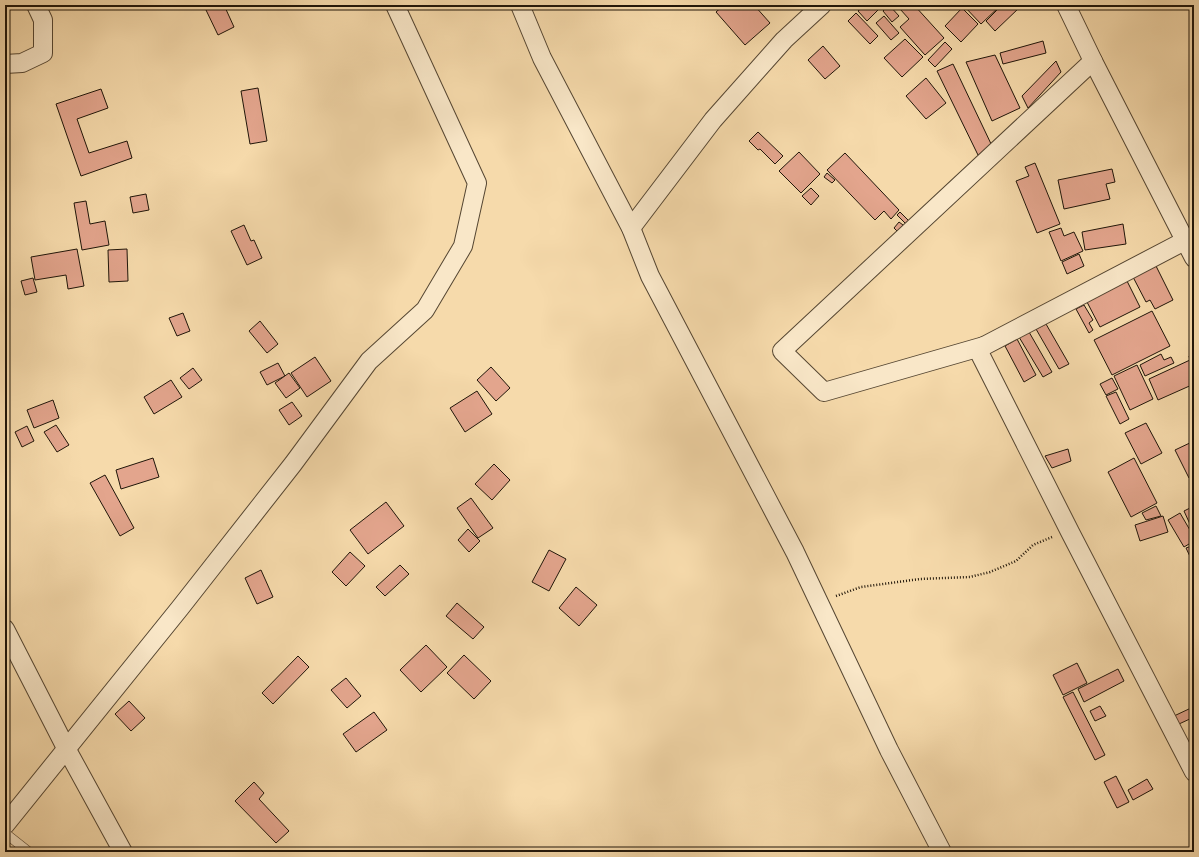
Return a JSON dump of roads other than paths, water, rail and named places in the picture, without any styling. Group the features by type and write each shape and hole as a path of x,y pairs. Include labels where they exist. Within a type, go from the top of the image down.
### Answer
{"street":[{"path":"5,64 22,63 43,53 43,20 36,5"},
{"path":"5,825 180,608 293,464 369,361 425,310 463,246 477,183 395,5"},
{"path":"520,5 542,58 630,228 650,276 795,552 890,750 942,852"},
{"path":"630,228 713,120 784,40 822,5"},
{"path":"1066,5 1093,61 1190,238 1194,258"},
{"path":"1093,61 782,351 824,392 984,346 1190,238"},
{"path":"984,346 981,348 980,354 1194,772"},
{"path":"5,629 66,748 123,852"}],"lane":[{"path":"5,833 29,852"}]}
